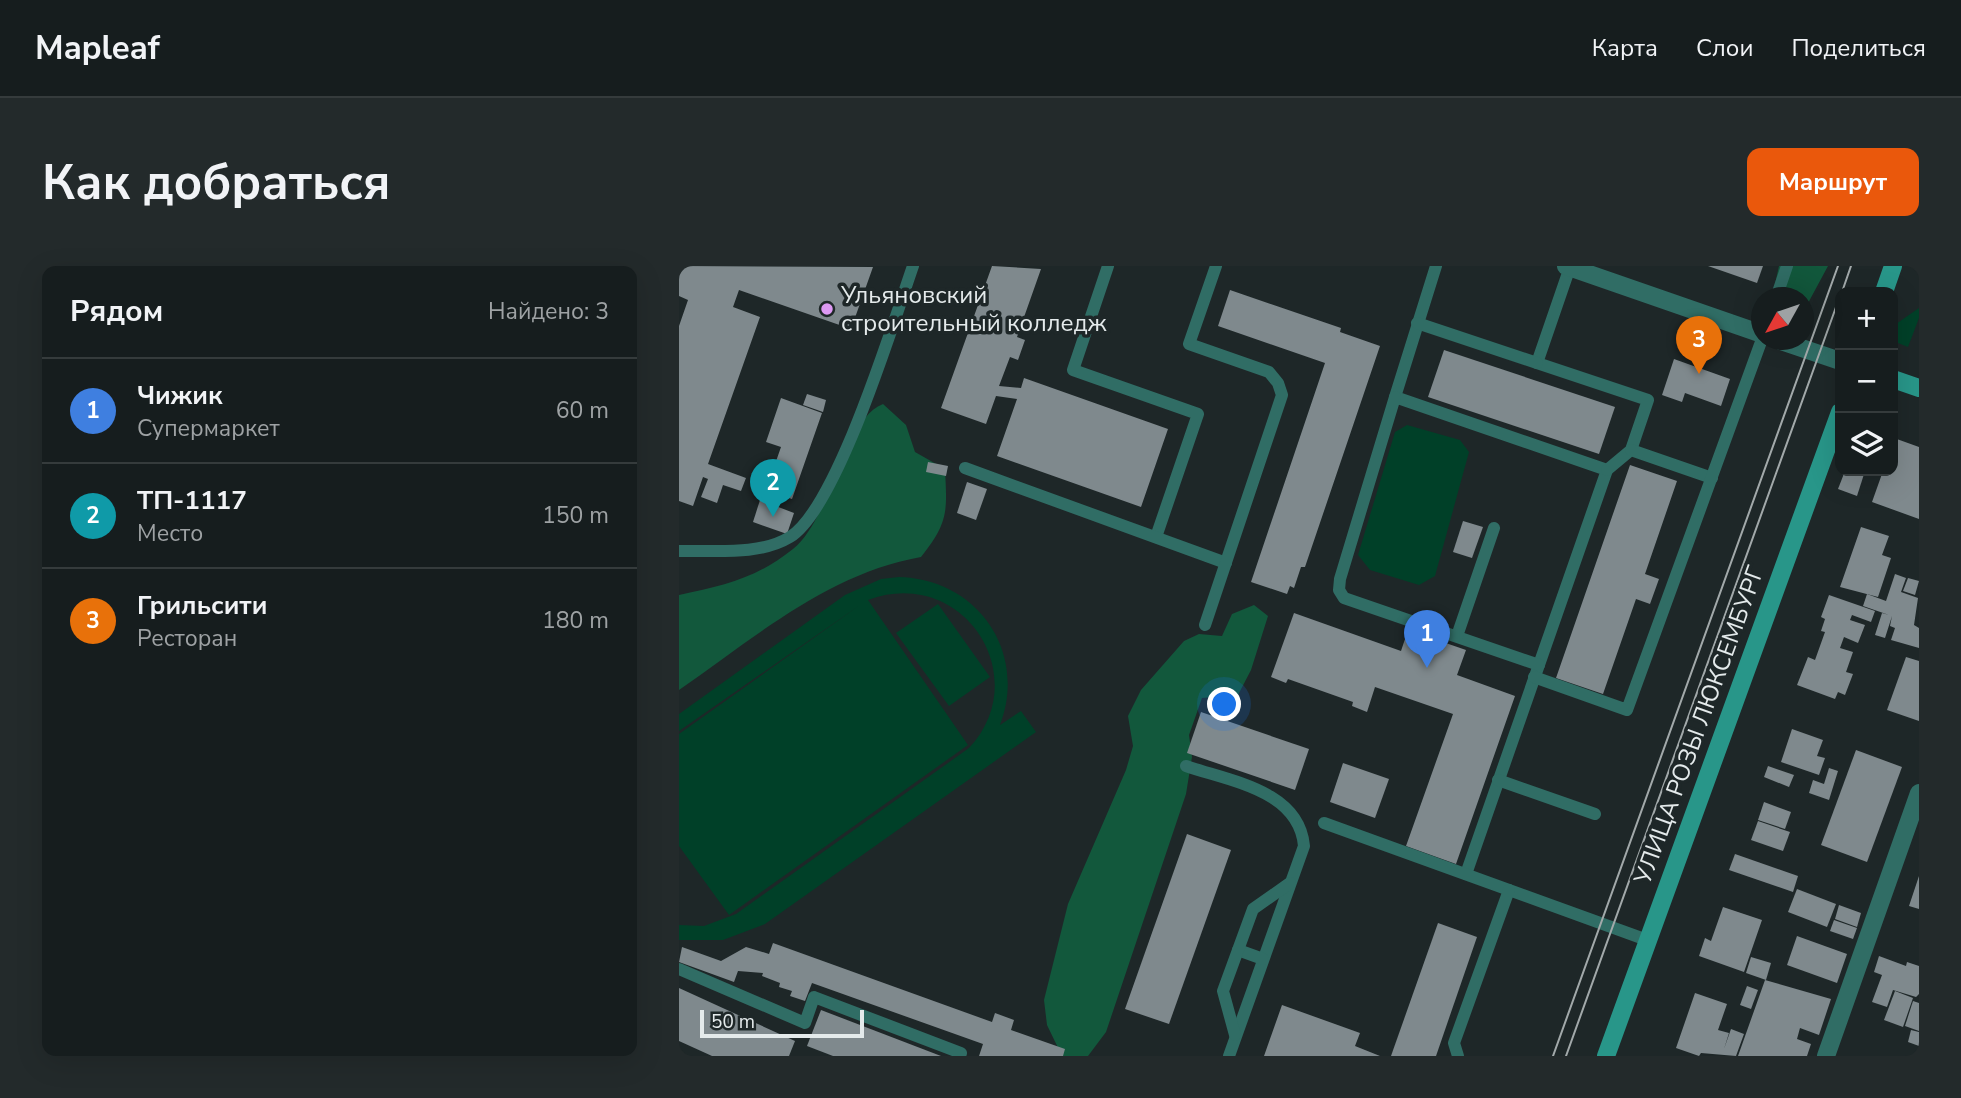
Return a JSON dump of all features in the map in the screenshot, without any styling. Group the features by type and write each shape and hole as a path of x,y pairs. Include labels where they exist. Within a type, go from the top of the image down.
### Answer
{"main road":[{"path":"1886,287 1893,266"},
{"path":"1898,381 1919,388"},
{"name":"УЛИЦА РОЗЫ ЛЮКСЕМБУРГ","path":"1606,1056 1840,413"}],"street":[{"path":"1568,267 1751,330"},
{"path":"1808,350 1835,359"},
{"path":"1826,1056 1919,793"}],"lane":[{"path":"679,551 766,548 790,537 806,523 826,492 864,405 913,266"},
{"path":"1108,266 1073,370 1198,414 1156,537"},
{"path":"1205,625 1282,395 1278,383 1269,372 1189,344 1216,266"},
{"path":"1436,266 1340,579 1339,590 1344,598 1457,636 1627,710 1758,350"},
{"path":"1780,287 1787,266"},
{"path":"1537,363 1568,267"},
{"path":"1417,323 1648,400 1631,450 1607,470 1466,874"},
{"path":"1395,397 1607,470"},
{"path":"1631,450 1712,478"},
{"path":"965,468 1226,563"},
{"path":"1457,636 1494,528"},
{"path":"1186,766 1272,796 1283,805 1303,837 1304,846 1229,1056"},
{"path":"1498,780 1595,814"},
{"path":"1324,823 1647,940"},
{"path":"1235,1035 1223,991 1253,909 1291,882"},
{"path":"1458,1056 1454,1043 1509,890"},
{"path":"1238,950 1263,959"},
{"path":"679,969 805,1023 814,997 961,1053 960,1056"}],"green space":[{"path":"1779,266 1828,266 1814,292 1814,287 1774,287"},
{"path":"1919,308 1919,318 1908,347 1898,343 1898,323"},
{"path":"883,404 906,425 915,452 945,469 946,506 941,525 930,545 921,557 887,565 824,592 764,629 679,690 679,595 739,580 766,567 793,549 818,516 858,428 869,413"},
{"path":"1407,425 1460,440 1469,452 1435,576 1419,585 1370,570 1358,555 1395,432"},
{"path":"899,577 927,581 952,591 973,605 989,624 1001,646 1007,671 1007,697 1000,725 1021,711 1036,732 765,924 723,940 679,940 679,925 704,926 736,914 969,748 988,720 995,690 991,660 979,634 959,612 933,598 902,593 868,600 968,745 729,915 679,846 679,734 860,605 679,731 679,714 845,595 881,579"},
{"path":"938,604 990,677 949,706 896,633"},
{"path":"1254,605 1268,616 1251,670 1238,695 1202,698 1189,735 1192,757 1186,794 1106,1032 1088,1056 1062,1056 1047,1025 1044,1000 1068,904 1126,770 1133,746 1128,716 1141,690 1184,641 1199,634 1222,636 1232,614"}],"building":[{"path":"679,266 873,267 851,329 739,290 733,307 760,317 708,464 746,478 741,491 723,485 717,503 701,497 708,479 703,477 693,506 679,501 679,326 688,300 679,296"},
{"path":"992,266 1041,269 1017,337 1025,340 1018,360 1010,357 999,386 1021,388 1024,378 1168,429 1141,507 997,456 1017,399 996,396 986,424 941,408"},
{"path":"1708,266 1763,266 1757,283"},
{"path":"1230,290 1341,328 1340,332 1380,346 1305,567 1301,567 1294,588 1290,586 1287,594 1251,582 1325,363 1218,326"},
{"path":"1444,350 1615,407 1599,454 1428,397"},
{"path":"1674,359 1730,379 1721,406 1685,393 1682,402 1662,395"},
{"path":"807,394 826,400 823,412 803,405"},
{"path":"781,398 822,413 792,499 766,490 781,447 766,442"},
{"path":"1898,439 1919,447 1919,519 1872,502 1881,476 1898,476"},
{"path":"928,462 948,466 946,476 926,472"},
{"path":"1630,465 1677,481 1645,574 1659,579 1650,604 1636,599 1603,694 1556,678"},
{"path":"1843,476 1863,476 1857,496 1838,489"},
{"path":"967,482 987,489 976,520 957,513"},
{"path":"760,500 794,513 787,534 753,522"},
{"path":"1463,521 1483,527 1472,558 1453,552"},
{"path":"1861,527 1889,536 1882,555 1891,558 1878,597 1840,587"},
{"path":"1895,574 1906,578 1901,592 1918,598 1914,625 1919,628 1919,648 1891,640 1895,628 1890,626 1892,616 1885,638 1875,635 1882,613 1889,615 1863,606 1867,594 1886,601"},
{"path":"1908,578 1919,581 1915,595 1903,591"},
{"path":"1829,595 1875,611 1871,622 1852,615 1850,620 1865,625 1858,643 1844,637 1840,648 1853,652 1846,672 1853,674 1845,695 1838,692 1835,699 1797,685 1808,657 1815,660 1825,632 1821,631 1825,619 1821,617"},
{"path":"1294,613 1401,651 1408,630 1466,650 1457,675 1515,696 1456,864 1406,846 1453,714 1375,687 1367,712 1352,706 1353,702 1288,679 1286,683 1271,677"},
{"path":"1906,657 1919,661 1919,721 1887,710"},
{"path":"1201,712 1309,749 1295,790 1187,753"},
{"path":"1792,729 1823,740 1817,756 1825,758 1819,775 1781,762"},
{"path":"1856,750 1902,767 1867,862 1821,845"},
{"path":"1343,763 1389,779 1375,818 1330,802"},
{"path":"1768,766 1794,775 1789,787 1764,777"},
{"path":"1829,768 1838,771 1829,800 1809,793 1813,780 1824,784"},
{"path":"1764,802 1791,812 1785,829 1758,820"},
{"path":"1758,821 1790,832 1783,851 1751,840"},
{"path":"1187,834 1231,850 1169,1024 1125,1009"},
{"path":"1735,854 1798,876 1793,892 1729,870"},
{"path":"1919,876 1919,909 1909,906"},
{"path":"1797,889 1836,904 1827,927 1788,912"},
{"path":"1839,905 1861,913 1857,927 1835,919"},
{"path":"1723,907 1762,920 1744,972 1699,956 1705,938 1711,941"},
{"path":"1834,920 1857,928 1853,939 1830,931"},
{"path":"1438,923 1477,937 1436,1056 1391,1056"},
{"path":"1797,936 1847,954 1837,983 1787,965"},
{"path":"773,943 992,1022 995,1013 1014,1020 1011,1030 1065,1049 1063,1056 979,1056 983,1044 812,983 805,1001 790,996 792,991 779,987 780,983 762,976 763,973 738,971 734,982 679,962 682,947 721,961 746,947 769,954"},
{"path":"1879,956 1906,966 1907,962 1919,966 1919,994 1916,997 1893,990 1887,1007 1872,1002 1882,975 1874,972"},
{"path":"1751,957 1771,963 1766,980 1746,973"},
{"path":"1765,980 1831,999 1819,1035 1800,1028 1797,1039 1811,1044 1807,1056 1738,1056"},
{"path":"1747,986 1758,990 1751,1009 1740,1005"},
{"path":"679,988 795,1041 789,1056 712,1056 679,1041"},
{"path":"1895,991 1913,998 1903,1027 1884,1020"},
{"path":"1695,993 1727,1004 1718,1030 1729,1033 1724,1049 1731,1029 1744,1034 1736,1056 1701,1053 1699,1056 1676,1048"},
{"path":"1913,1001 1919,1003 1919,1031 1905,1026"},
{"path":"1282,1005 1360,1033 1355,1046 1380,1056 1264,1056"},
{"path":"821,1010 941,1056 833,1056 807,1046"},
{"path":"1911,1030 1919,1032 1919,1046 1908,1042"}],"tram line":[{"path":"1553,1056 1838,266"},
{"path":"1844,287 1851,266"},
{"path":"1566,1056 1835,310"}],"place":[{"name":"Ульяновский строительный колледж","path":"827,309"},
{"name":"Грильсити","path":"1699,374"},
{"name":"ТП-1117","path":"773,517"},
{"name":"Чижик","path":"1427,668"}]}
